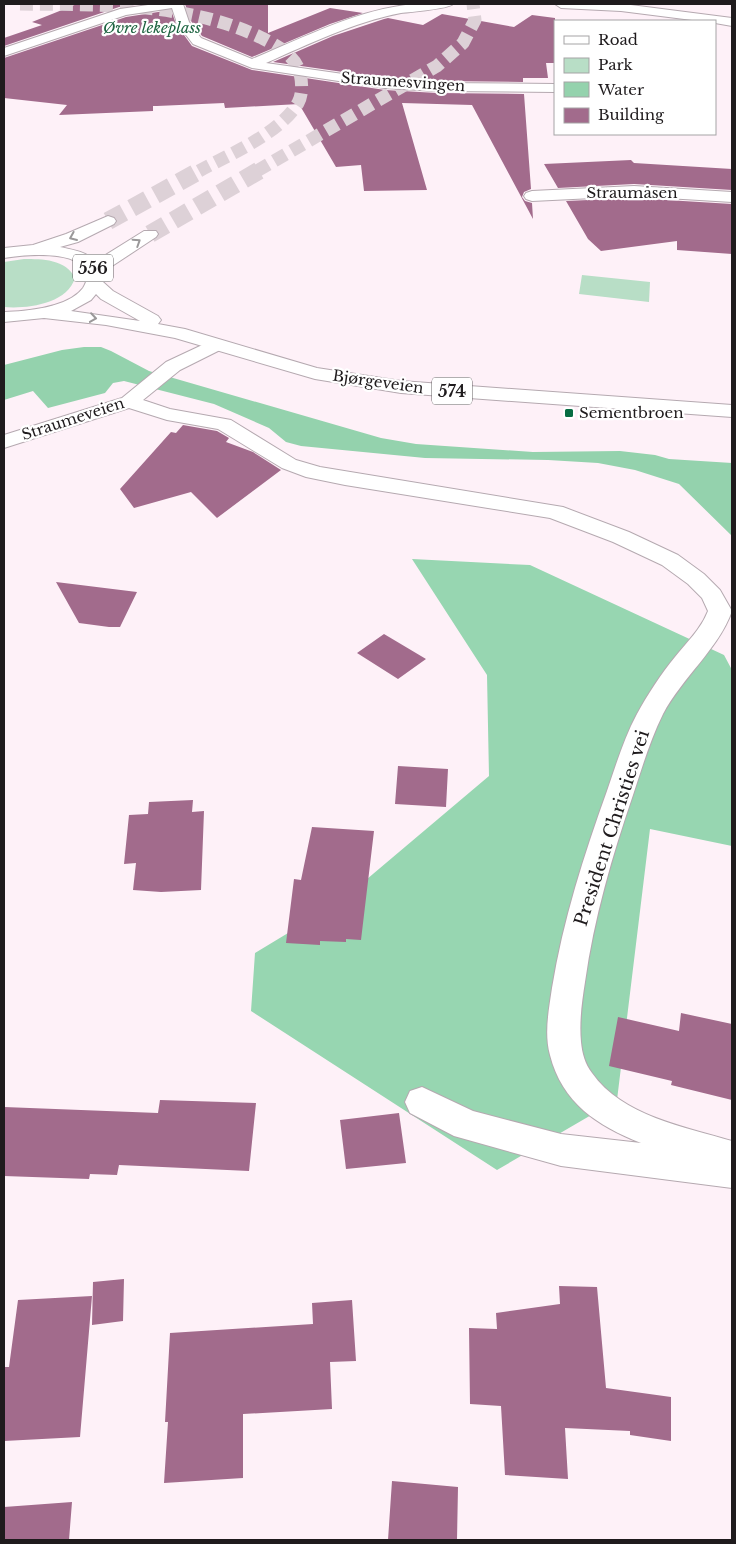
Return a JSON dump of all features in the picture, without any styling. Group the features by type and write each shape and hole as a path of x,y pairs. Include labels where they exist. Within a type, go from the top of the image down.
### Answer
{"street":[{"name":"Straumesvingen","path":"4,52 124,12 178,4 183,23 197,41 252,64 385,84 437,87 554,88"},
{"path":"252,64 308,40 380,14 401,8 446,4"},
{"path":"561,4 621,7 732,22"},
{"name":"Straumåsen","path":"532,196 580,192 634,191 732,197"},
{"path":"37,250 72,238 108,220"},
{"path":"95,276 150,234"},
{"name":"556","path":"4,317 45,313 78,300 89,292 95,276 79,258 53,251 6,252"},
{"name":"574","path":"95,276 107,296 178,333"},
{"name":"574","path":"45,313 106,320 178,333"},
{"name":"556","path":"4,328 26,316"},
{"name":"Bjørgeveien","path":"178,333 315,372 402,387 732,411"},
{"name":"Straumeveien","path":"4,442 138,395 163,374 215,344"},
{"name":"President Christies vei","path":"138,395 167,414 200,418 224,424 290,464 314,472 455,498 556,512 621,536 670,560 696,579 712,595 720,611 716,624 681,667 656,704 643,729 611,819 576,940 566,998 564,1041 567,1062 576,1077 589,1095 608,1110 654,1133 732,1157"},
{"path":"422,1102 466,1125 561,1150 732,1171"}],"green space":[{"path":"24,259 53,261 66,267 75,278 71,287 64,294 45,303 24,307 4,307 4,262"},
{"path":"582,275 650,282 649,302 579,294"}],"shaded area":[{"path":"412,559 530,565 724,655 732,670 732,846 650,829 617,1100 497,1170 251,1011 255,953 341,901 489,776 487,675"}],"water":[{"path":"101,347 149,371 381,438 416,444 533,452 620,451 655,455 669,459 732,463 732,536 679,484 635,470 598,463 548,460 425,458 301,446 286,442 269,428 214,404 124,381 113,383 105,393 48,408 33,391 4,400 4,365 62,350"}],"building":[{"path":"77,4 143,4 119,7 4,46 4,38 42,25 32,22"},
{"path":"185,4 268,4 268,33 330,8 363,13 330,24 252,57 202,36 191,21"},
{"path":"171,10 176,24 192,46 252,70 385,90 437,93 524,94 531,189 524,192 522,197 525,201 532,203 533,219 472,105 402,103 427,190 364,191 361,165 336,167 299,104 225,108 224,103 153,106 153,111 59,115 67,105 4,98 4,58 126,17"},
{"path":"442,14 514,27 532,15 555,18 554,63 546,63 548,78 523,78 523,82 385,78 273,62 333,36 388,18 423,25"},
{"path":"631,160 634,163 732,169 732,190 634,184 558,188 544,164"},
{"path":"634,198 732,204 732,254 677,250 677,241 601,251 588,239 566,201"},
{"path":"183,425 217,431 229,438 226,442 253,452 281,470 217,518 191,492 134,508 120,489 171,432 176,433"},
{"path":"56,582 137,592 120,627 109,627 79,623"},
{"path":"384,634 426,659 398,679 357,653"},
{"path":"398,766 448,769 446,807 395,804"},
{"path":"193,800 192,812 204,811 201,890 161,892 133,890 136,863 124,864 129,815 148,814 149,802"},
{"path":"312,827 374,831 361,940 346,939 346,942 320,941 320,945 286,943 294,879 301,880"},
{"path":"681,1013 732,1024 732,1100 671,1085 672,1081 609,1066 618,1017 679,1031"},
{"path":"160,1100 256,1103 249,1171 119,1165 117,1175 90,1174 89,1179 4,1176 4,1107 158,1113"},
{"path":"399,1113 406,1163 346,1169 340,1120"},
{"path":"124,1279 123,1321 92,1325 93,1282"},
{"path":"559,1286 597,1287 606,1388 671,1397 671,1441 630,1435 630,1431 565,1428 568,1479 505,1475 501,1406 470,1404 469,1328 497,1329 496,1313 560,1304"},
{"path":"92,1296 80,1437 4,1441 4,1367 9,1367 18,1300"},
{"path":"352,1300 356,1361 330,1362 332,1409 243,1414 243,1478 164,1483 168,1422 165,1422 170,1333 313,1324 312,1303"},
{"path":"392,1481 458,1487 457,1540 388,1540"},
{"path":"72,1502 69,1540 4,1540 4,1507"}],"tunnel":[{"path":"20,4 113,6 174,12 233,26 262,38 290,56 298,67 302,88 298,103 290,114 266,134 199,171"},
{"path":"257,171 437,66 463,43 475,20 473,4"},
{"path":"108,221 201,170"},
{"path":"150,234 260,170"}],"place":[{"name":"Sementbroen","path":"569,413"}],"park label":[{"name":"Øvre lekeplass","path":"152,28"}]}
